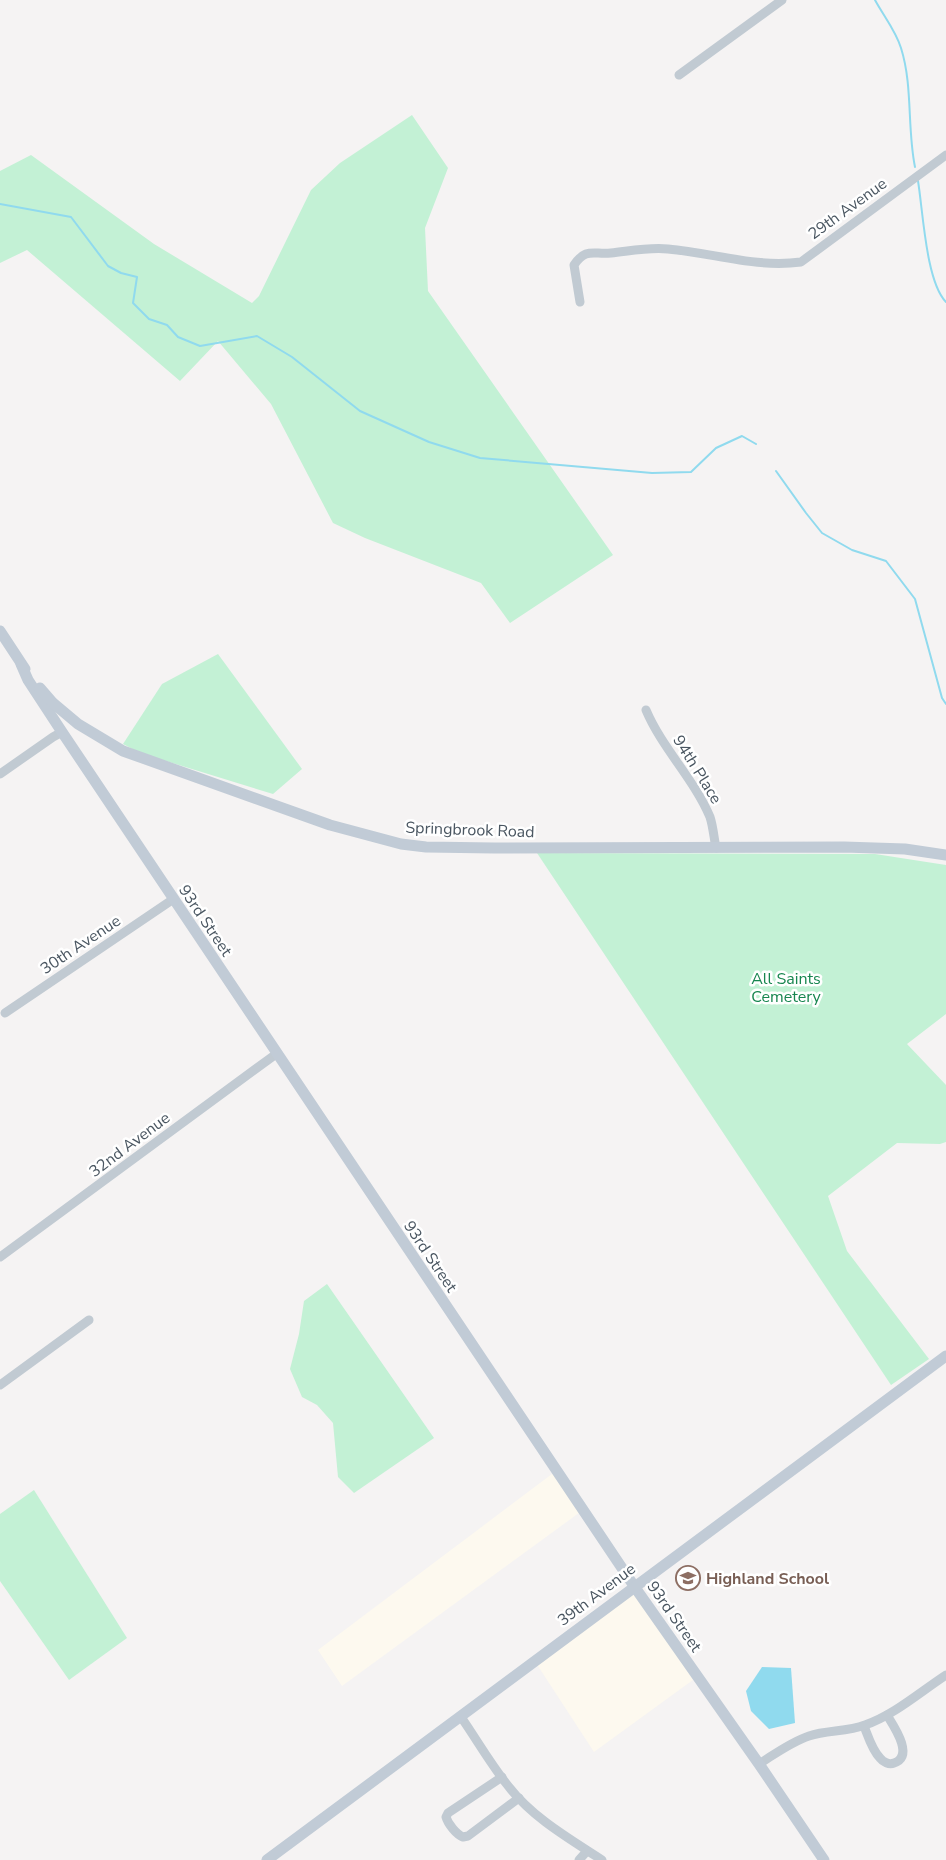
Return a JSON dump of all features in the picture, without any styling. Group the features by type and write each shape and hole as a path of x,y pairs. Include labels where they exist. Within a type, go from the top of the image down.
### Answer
{"street":[{"path":"679,75 782,0"},
{"name":"29th Avenue","path":"580,302 574,265 579,257 587,253 598,252 608,254 643,249 667,249 759,264 801,262 946,155"},
{"name":"Springbrook Road","path":"0,631 21,664 54,703 78,724 108,743 140,758 330,825 380,840 426,847 844,847 905,849 946,855"},
{"name":"93rd Street","path":"21,664 28,680 172,900 634,1586 759,1764 821,1859"},
{"name":"94th Place","path":"646,710 651,722 710,818 716,848"},
{"path":"0,774 53,737 78,724"},
{"name":"30th Avenue","path":"5,1012 172,900"},
{"name":"32nd Avenue","path":"0,1257 276,1054"},
{"path":"0,1385 88,1320"},
{"name":"39th Avenue","path":"268,1860 634,1586 946,1356"},
{"path":"759,1764 794,1742 809,1736 864,1726 887,1715 946,1675"},
{"path":"864,1726 879,1758 887,1763 894,1763 901,1758 903,1750 900,1739 887,1715"},
{"path":"461,1717 519,1798 548,1824 602,1860"},
{"path":"502,1776 448,1813 446,1820 459,1835 463,1837 468,1836 519,1798"},
{"path":"579,1860 587,1850"}],"shaded area":[{"path":"556,1471 583,1510 342,1686 318,1650"},
{"path":"634,1586 693,1680 594,1752 534,1660"}],"green space":[{"path":"412,115 448,168 425,228 428,291 613,555 510,623 481,583 365,538 333,523 271,404 218,341 180,381 27,250 0,263 0,171 31,155 154,244 252,303 259,296 311,190 340,163"},
{"path":"218,654 302,769 273,794 140,753 123,744 162,684"},
{"name":"All Saints Cemetery","path":"537,853 875,854 946,865 946,1014 907,1044 946,1085 946,1142 940,1144 897,1143 828,1196 847,1251 929,1359 891,1385"},
{"path":"327,1284 434,1438 354,1493 338,1477 333,1423 317,1405 302,1397 290,1369 299,1334 304,1301"},
{"path":"34,1490 127,1638 69,1680 0,1581 0,1514"}],"water":[{"path":"762,1667 791,1668 795,1723 769,1729 751,1711 746,1691"}],"waterway":[{"path":"875,0 896,35 905,62 915,167"},
{"path":"918,181 930,263 939,292 946,302"},
{"path":"0,204 71,217 108,266 121,273 137,277 133,303 149,319 167,325 178,337 200,346 257,336 292,357 360,411 429,442 480,458 652,473 691,472 716,448 742,436 756,444"},
{"path":"776,471 822,533 852,550 886,561 915,599 942,698 946,704"}],"place":[{"name":"Highland School","path":"688,1578"}]}
